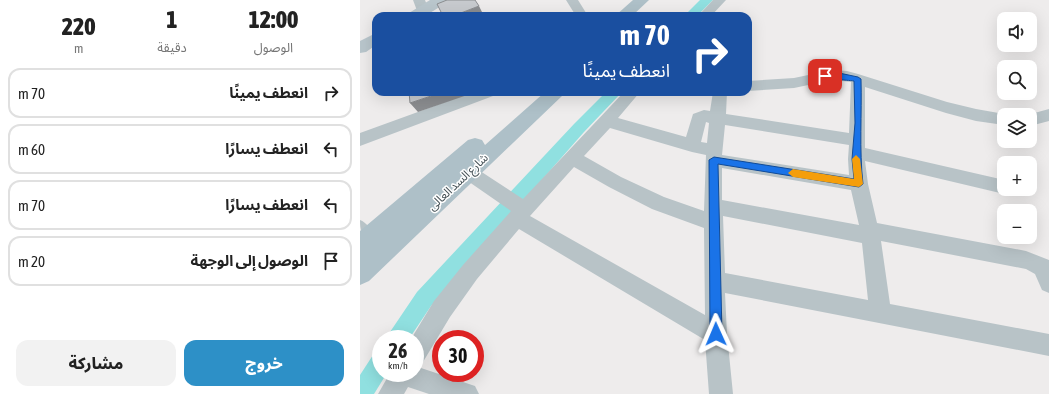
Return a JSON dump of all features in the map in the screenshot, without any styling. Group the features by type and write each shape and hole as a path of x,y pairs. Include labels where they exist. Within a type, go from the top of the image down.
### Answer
{"main road":[{"path":"628,12 642,0"},
{"path":"644,12 658,0"},
{"name":"شارع السد العالى","path":"363,251 532,96"},
{"name":"شارع السد العالى","path":"363,251 468,172 552,96"}],"street":[{"path":"420,11 441,0"},
{"path":"572,0 580,12"},
{"path":"708,12 720,0"},
{"path":"360,48 372,40"},
{"path":"752,86 794,83 832,75 858,79 946,107 976,115 997,118"},
{"path":"858,79 858,123 856,146 859,184 870,233 880,312"},
{"path":"360,140 477,96"},
{"path":"424,339 442,309 515,208 572,158 629,96"},
{"path":"720,96 714,156 714,214 716,334 721,394"},
{"path":"1037,118 1049,114"},
{"path":"692,146 699,118 704,116 856,146 997,185"},
{"path":"607,121 692,146 714,156 859,184"},
{"path":"572,158 615,182 658,203 714,214 870,233 1026,260 1040,264 1046,271 1049,283"},
{"path":"468,172 515,208 716,334"},
{"path":"715,281 1049,345"},
{"path":"424,381 467,394"},
{"path":"390,394 398,382"}],"building":[{"path":"447,0 475,0 479,6 463,12 441,12 437,4"},
{"path":"409,96 431,96 410,103"}],"waterway":[{"path":"694,12 707,0"},
{"path":"403,330 424,299 579,128 611,96"},
{"path":"361,394 372,377"}],"slow traffic":[{"path":"793,173 859,184 856,159"}],"route":[{"path":"716,334 713,206 714,160 859,184 856,159 858,79 847,76 825,76"}]}
